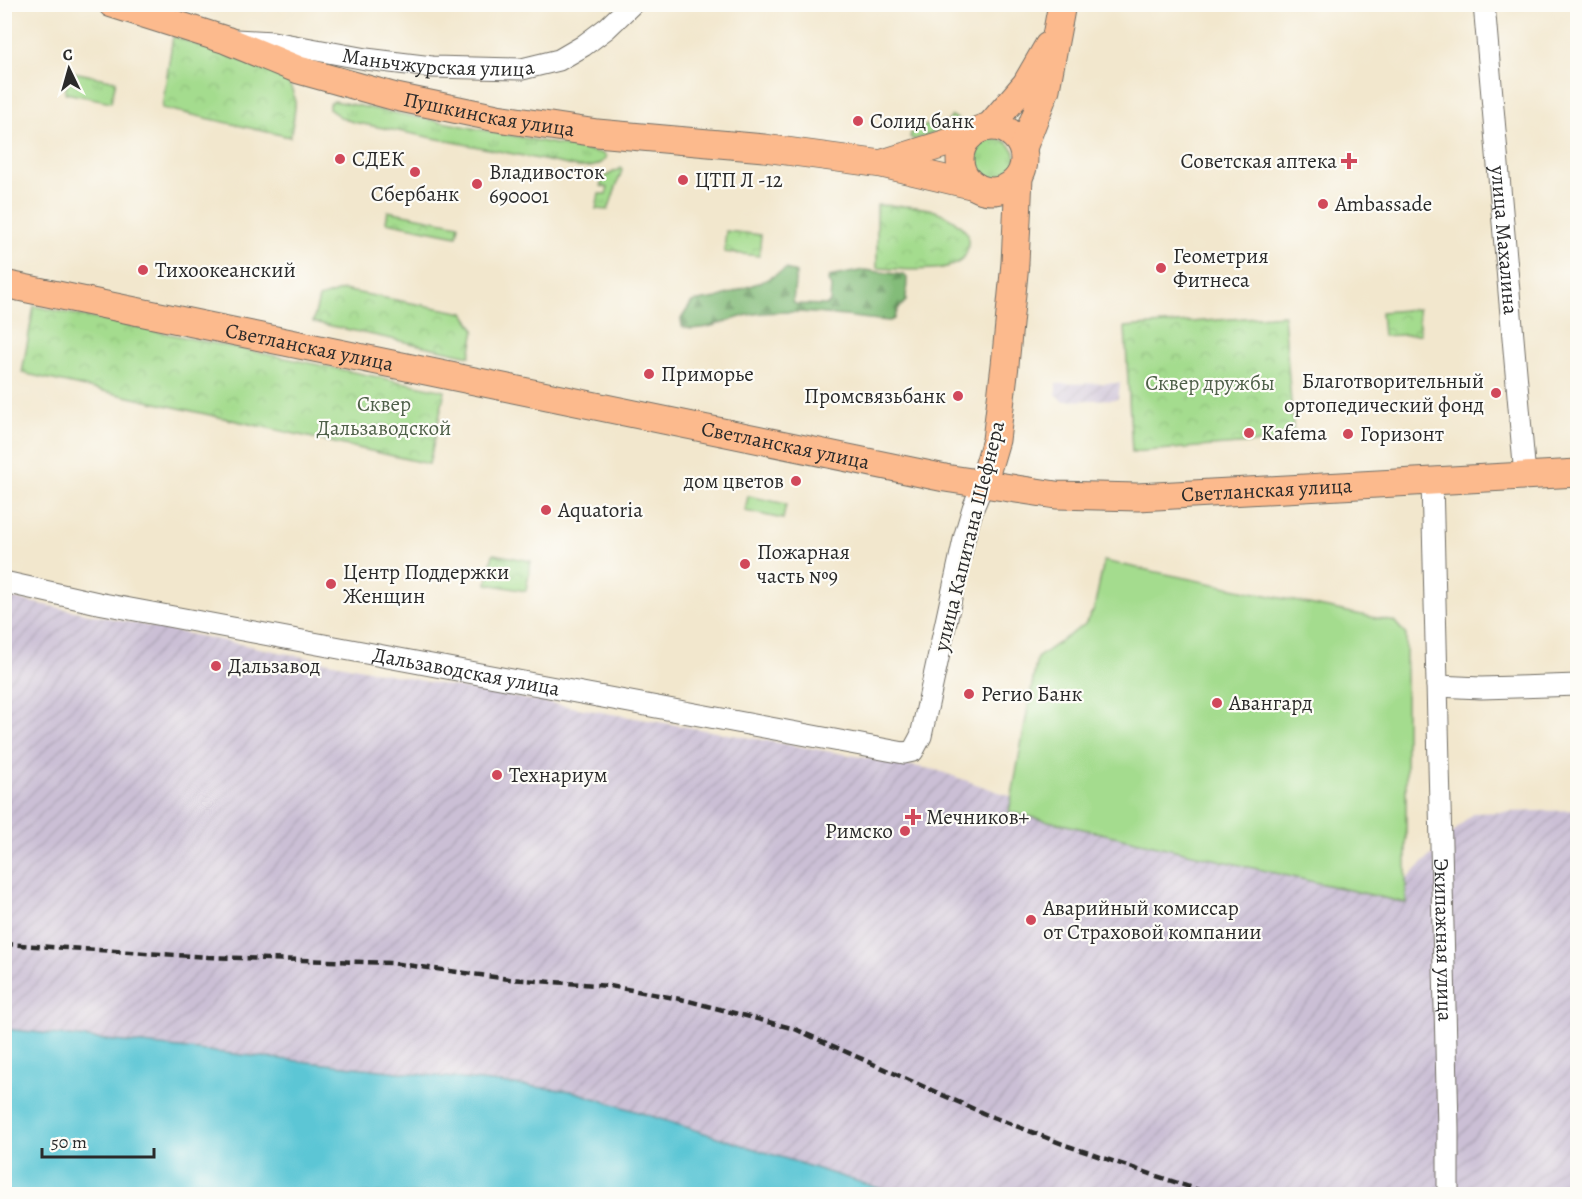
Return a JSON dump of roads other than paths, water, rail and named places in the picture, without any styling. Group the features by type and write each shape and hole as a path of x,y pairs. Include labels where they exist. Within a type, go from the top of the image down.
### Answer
{"main road":[{"name":"Пушкинская улица","path":"112,4 226,40 310,73 396,98 496,118 597,133 764,148 882,164 979,188"},
{"path":"980,132 1003,129 1015,136 1023,148 1024,168 1012,185 1003,190 993,192 979,188 965,176 960,162 962,148 1026,84 1060,17"},
{"path":"1023,148 1046,89 1060,17"},
{"name":"Пушкинская улица","path":"882,164 980,132"},
{"name":"улица Капитана Шефнера","path":"983,484 996,440 1015,263 1019,177"},
{"name":"улица Капитана Шефнера","path":"979,188 1006,229 1015,263"},
{"name":"Светланская улица","path":"4,284 945,478 1056,495 1138,497 1578,473"}],"street":[{"name":"Маньчжурская улица","path":"226,40 273,42 366,59 432,67 522,69 559,60 607,28 632,4"},
{"name":"улица Махалина","path":"1484,4 1525,476"},
{"name":"Экипажная улица","path":"1432,481 1448,1194"},
{"name":"улица Капитана Шефнера","path":"921,736 965,535 983,484"},
{"name":"Дальзаводская улица","path":"4,582 110,606 417,661 895,752 913,751 921,736"},
{"path":"1437,686 1578,685"}],"water":[{"path":"5,1029 572,1091 897,1194 5,1194"}],"railway":[{"path":"4,944 208,957 392,963 509,979 610,986 685,1000 795,1029 985,1114 1068,1146 1210,1194"}],"place":[{"name":"Солид банк","path":"858,121"},
{"name":"СДЕК","path":"340,159"},
{"name":"Советская аптека","path":"1349,161"},
{"name":"Сбербанк","path":"415,172"},
{"name":"ЦТП Л -12","path":"683,180"},
{"name":"Владивосток 690001","path":"477,184"},
{"name":"Ambassade","path":"1323,204"},
{"name":"Геометрия Фитнеса","path":"1161,268"},
{"name":"Тихоокеанский","path":"143,270"},
{"name":"Приморье","path":"649,374"},
{"name":"Благотворительный ортопедический фонд","path":"1496,393"},
{"name":"Промсвязьбанк","path":"958,396"},
{"name":"Kafema","path":"1249,433"},
{"name":"Горизонт","path":"1348,434"},
{"name":"дом цветов","path":"796,481"},
{"name":"Aquatoria","path":"546,510"},
{"name":"Пожарная часть №9","path":"745,564"},
{"name":"Центр Поддержки Женщин","path":"331,584"},
{"name":"Дальзавод","path":"216,666"},
{"name":"Регио Банк","path":"969,694"},
{"name":"Авангард","path":"1217,703"},
{"name":"Технариум","path":"497,775"},
{"name":"Мечников+","path":"913,817"},
{"name":"Римско","path":"905,831"},
{"name":"Аварийный комиссар от Страховой компании","path":"1031,920"}],"park label":[{"name":"Сквер дружбы","path":"1210,383"},
{"name":"Сквер Дальзаводской","path":"384,416"}]}
